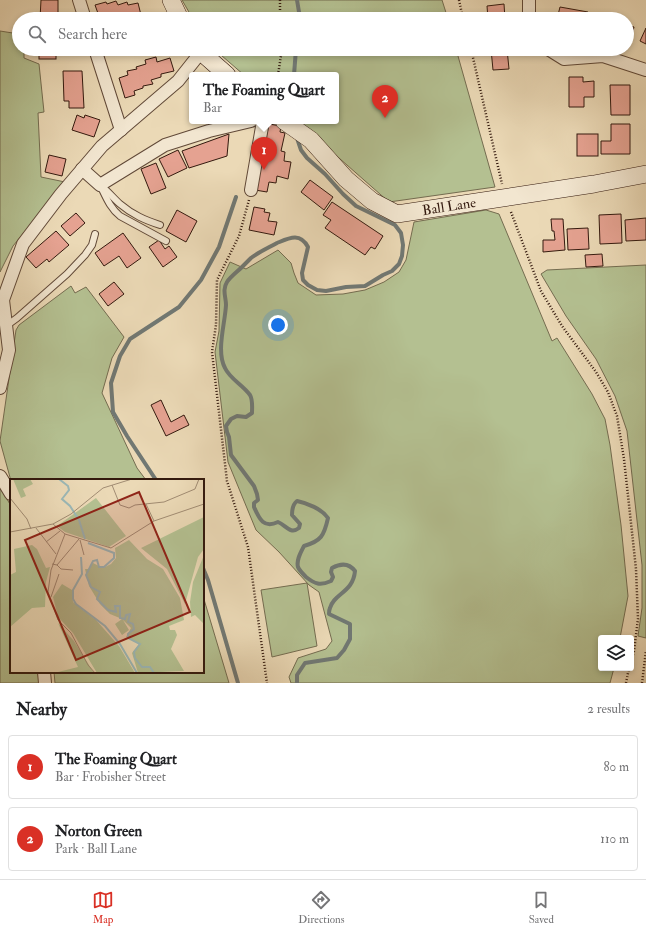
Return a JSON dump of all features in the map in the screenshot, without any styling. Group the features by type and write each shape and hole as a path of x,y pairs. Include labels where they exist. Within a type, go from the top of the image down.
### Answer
{"street":[{"path":"79,0 83,12"},
{"path":"170,0 176,12"},
{"path":"529,0 529,12"},
{"path":"101,56 121,130"},
{"path":"0,388 10,350 3,300 23,244 61,194 102,146 178,81 196,56"},
{"path":"206,56 224,72"},
{"path":"560,56 564,58 603,56 646,70"},
{"path":"82,169 100,185 165,145 209,131 238,124"},
{"path":"252,190 263,124"},
{"name":"Ball Lane","path":"288,124 311,140 346,179 372,201 397,214 594,184 646,174"},
{"path":"0,476 10,492"},
{"path":"44,673 45,683"}],"lane":[{"path":"100,185 130,212 140,218 160,225"},
{"path":"100,185 114,211 120,216 166,241"},
{"path":"6,326 17,318 85,255 92,245 95,234"}],"path":[{"path":"280,0 280,12"},
{"path":"460,0 462,12"},
{"path":"278,72 281,56"},
{"path":"473,56 505,197 541,292 562,326 596,372 608,392 617,416 624,459 636,569 638,619 634,651"},
{"path":"252,190 239,236 217,280 216,324 212,352 227,481 248,547 266,683"},
{"path":"642,683 646,651"},
{"path":"626,683 628,671"}],"green space":[{"path":"182,0 442,0 446,12 189,12"},
{"path":"0,31 12,33 12,56 24,56 24,58 39,64 44,112 38,113 41,177 65,182 13,246 0,272"},
{"path":"222,56 458,56 495,187 389,202 300,124 339,124 339,72 241,72"},
{"path":"486,210 499,214 552,341 557,338 592,394 605,419 621,525 628,596 621,635 598,635 598,671 613,671 610,683 291,683 289,677 298,658 326,649 332,641 319,592 309,585 279,552 256,530 228,462 215,352 219,331 220,283 230,262 246,269 278,250 291,263 298,283 316,295 343,294 365,290 384,282 399,272 406,260 414,222"},
{"path":"646,265 646,638 638,636 642,608 642,565 627,431 615,396 596,359 566,316 541,274 547,270"},
{"path":"71,286 75,293 86,287 124,337 112,358 102,393 137,468 145,479 10,479 0,441 16,330 19,325"},
{"path":"0,487 10,504 10,673 38,673 39,683 0,683"},
{"path":"307,583 317,646 272,657 261,590"},
{"path":"204,599 229,683 55,683 54,673 204,673"}],"building":[{"path":"41,0 58,0 58,12 40,12"},
{"path":"116,1 118,5 127,2 128,5 138,3 140,12 98,12 95,5 106,2 107,4"},
{"path":"504,4 505,12 487,12 487,6"},
{"path":"560,7 588,12 559,12"},
{"path":"646,28 646,44 640,41"},
{"path":"39,56 56,56 56,59 39,59"},
{"path":"492,56 508,56 509,69 493,70"},
{"path":"156,57 157,62 170,58 174,71 161,74 161,77 151,80 153,84 143,86 143,88 134,91 135,95 125,98 119,78 128,75 127,71 137,69 136,67 146,64 145,60"},
{"path":"63,71 82,71 84,108 69,108 69,101 64,101"},
{"path":"569,77 583,77 583,82 594,81 594,97 584,97 584,107 569,107"},
{"path":"610,85 630,85 630,115 611,115"},
{"path":"77,115 84,118 85,115 100,120 94,137 72,130"},
{"path":"269,124 281,126 280,132 285,133 281,151 285,152 284,161 291,162 288,179 277,176 276,183 269,182 267,192 255,190"},
{"path":"611,124 630,124 630,154 601,154 601,141 611,141"},
{"path":"229,134 227,156 189,168 182,151"},
{"path":"577,134 598,134 598,156 577,156"},
{"path":"178,150 187,168 168,177 159,159"},
{"path":"49,155 66,159 62,176 45,172"},
{"path":"156,163 166,188 151,194 141,169"},
{"path":"310,180 333,197 324,210 301,192"},
{"path":"332,202 383,236 375,249 371,247 365,255 325,228 331,220 323,215"},
{"path":"254,207 265,209 264,212 270,213 268,221 277,222 274,235 249,230"},
{"path":"177,210 197,221 186,242 166,231"},
{"path":"76,213 85,223 70,236 61,226"},
{"path":"621,214 622,243 600,244 599,215"},
{"path":"646,218 646,240 626,241 625,220"},
{"path":"551,219 563,219 565,250 543,252 543,240 555,240 554,231 552,231"},
{"path":"588,228 589,249 568,250 567,229"},
{"path":"56,231 69,245 49,262 47,259 36,268 26,257"},
{"path":"123,233 141,258 127,268 119,256 104,266 95,253"},
{"path":"159,240 165,249 169,246 177,257 163,267 149,247"},
{"path":"602,254 603,266 586,267 585,255"},
{"path":"114,282 124,294 108,306 99,294"},
{"path":"161,400 171,422 184,415 189,425 166,436 151,405"}],"waterway":[{"path":"297,0 299,12"},
{"path":"294,72 295,56"},
{"path":"297,138 301,150 307,158 356,206 395,225 401,233 403,245 402,256 399,264 392,271 365,286 346,287 326,291 317,290 303,280 302,273 308,247 301,239 290,238 277,243 251,258 230,278 225,288 226,305 221,346 222,361 227,372 244,388 252,399 252,413 246,417 237,416 231,419 226,426 231,455 254,486 257,494 258,500 254,503 254,507 262,521 265,523 273,524 278,522 291,530 296,530 299,528 300,524 292,515 293,507 297,501 318,509 328,518 325,529 318,540 304,546 298,559 299,568 309,579 315,583 321,584 331,581 333,577 331,572 332,568 335,566 347,565 355,571 351,584 335,599 329,612 329,614 350,624 350,639 344,650 337,658 305,663 297,675 297,683"},
{"path":"155,479 113,412 111,383 120,356 130,339 179,307 201,280 219,247 236,197"},
{"path":"204,570 238,683"}],"place":[{"name":"Norton Green","path":"385,118"},
{"name":"The Foaming Quart","path":"264,170"}]}
